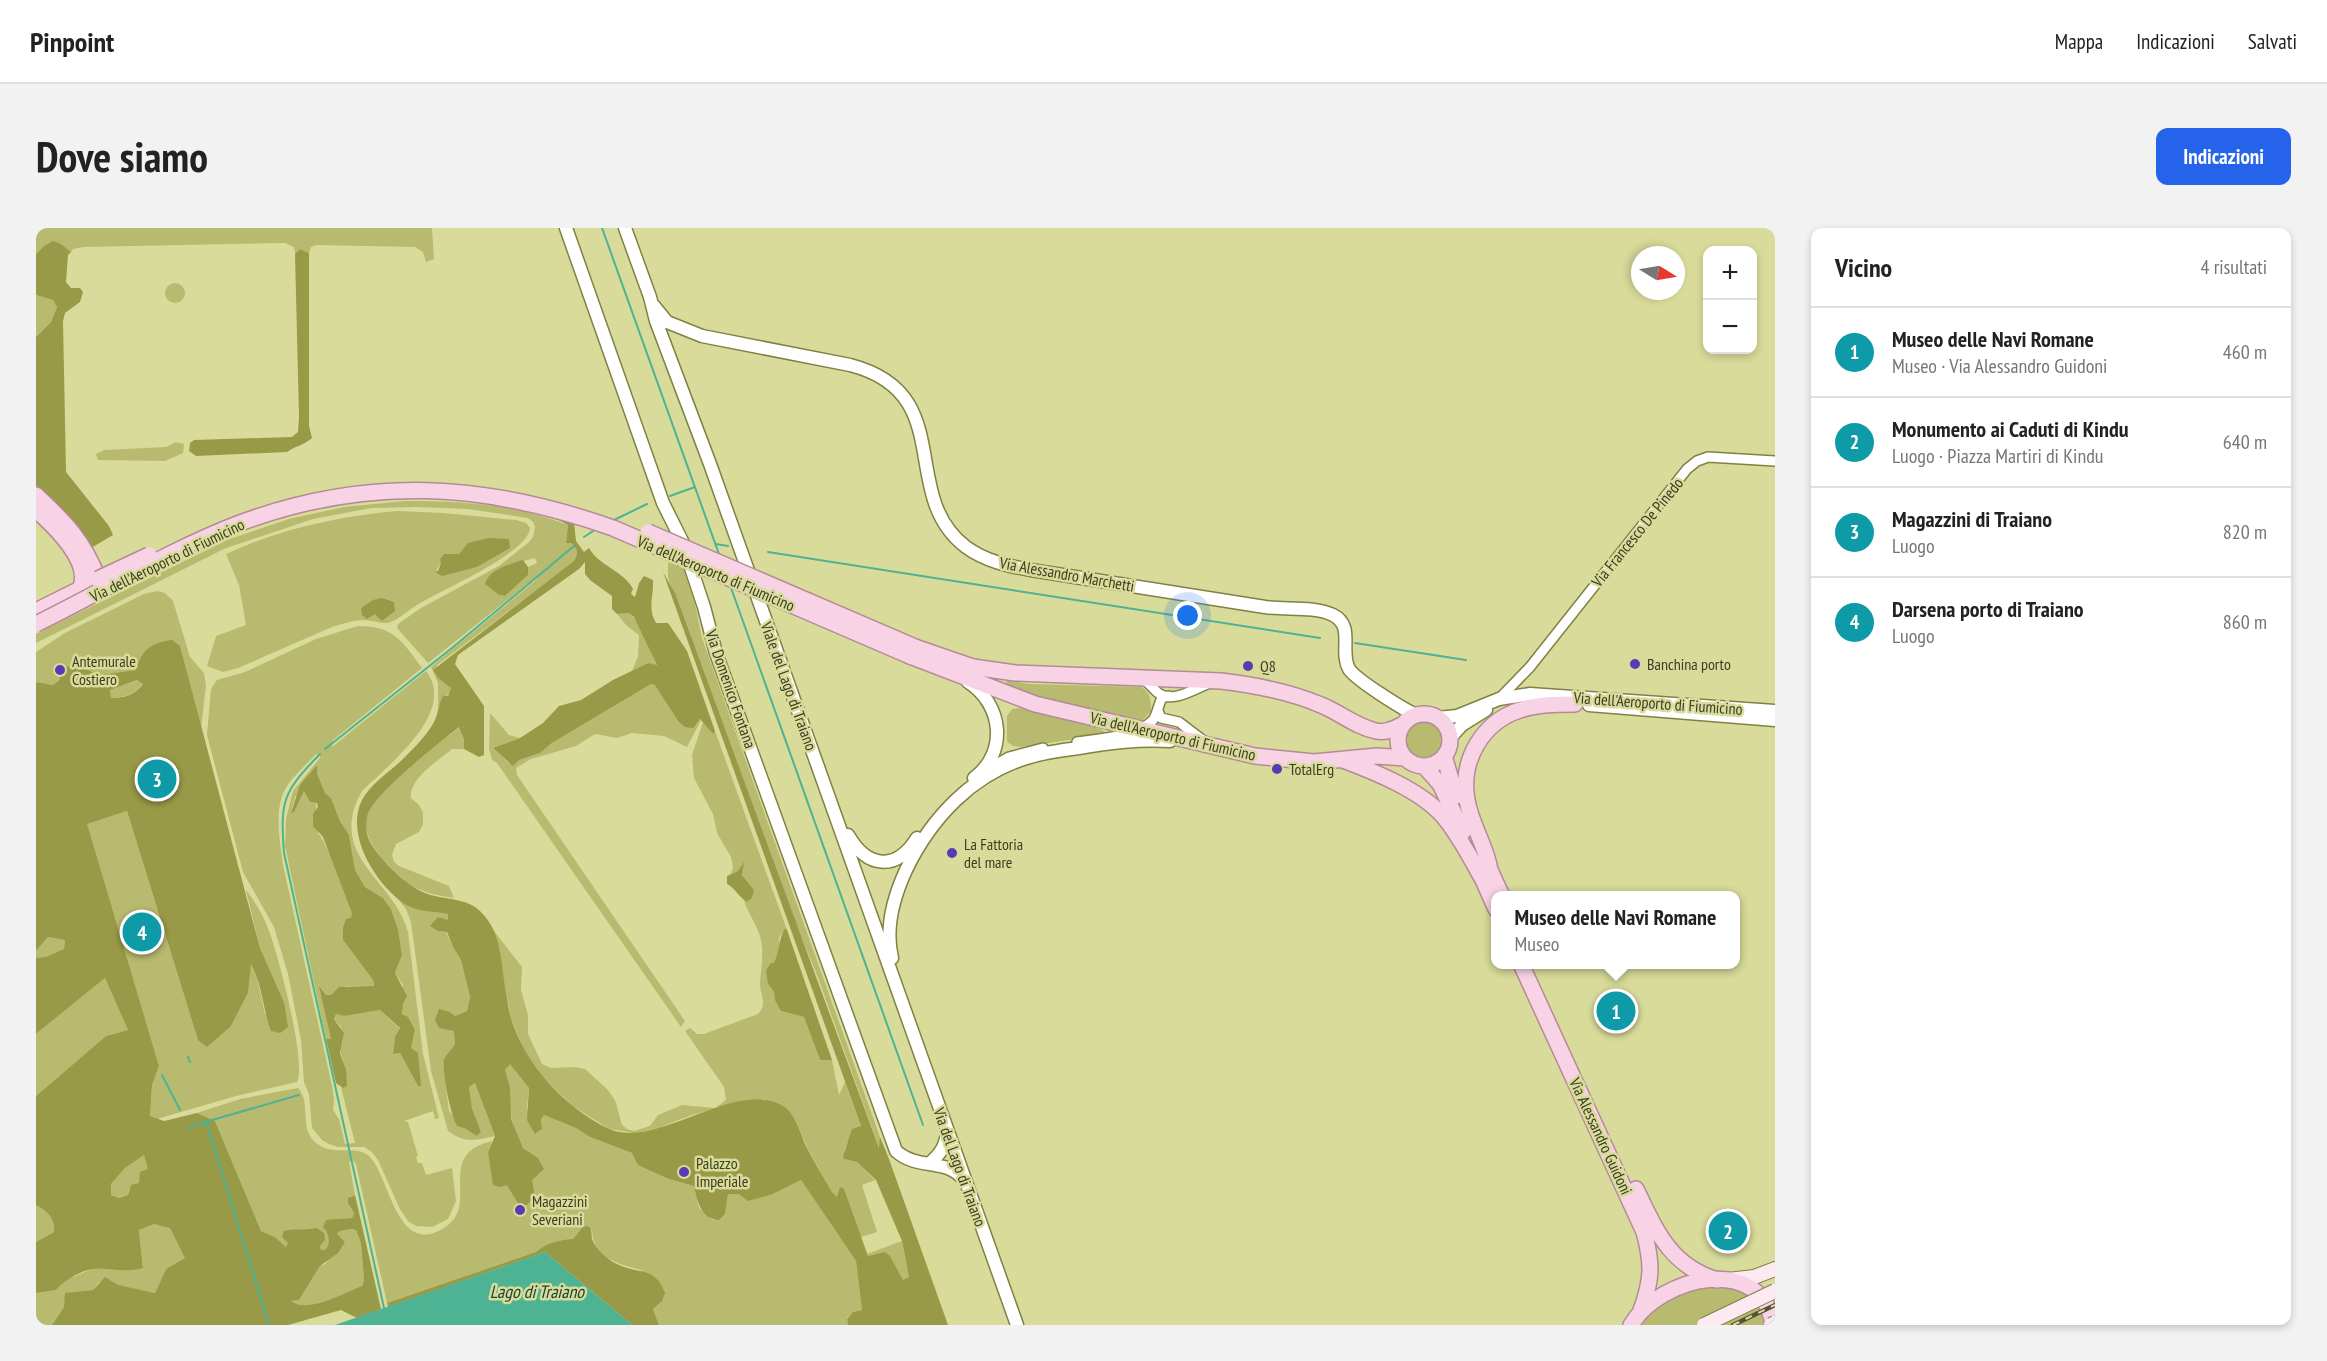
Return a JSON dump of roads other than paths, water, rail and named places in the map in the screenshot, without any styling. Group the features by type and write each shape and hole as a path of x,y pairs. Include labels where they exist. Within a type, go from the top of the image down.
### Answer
{"main road":[{"name":"Via dell'Aeroporto di Fiumicino","path":"36,624 80,596 98,579 235,515 316,492 356,484 399,481 476,483 524,491 618,519 913,652 957,676 1035,704 1218,747 1295,761 1314,762 1377,756 1405,758"},
{"name":"Via dell'Aeroporto di Fiumicino","path":"36,611 80,596 240,523 321,501 355,494 437,490 485,494 566,512 614,528 913,652 994,671 1221,681 1276,689 1322,705 1369,729 1389,731 1402,725"},
{"path":"36,495 64,521 81,555 84,576 80,596"},
{"path":"36,510 81,555 98,579"},
{"path":"1486,874 1488,856 1467,802 1467,770 1473,750 1494,724 1513,712 1538,706 1575,704"},
{"path":"1444,756 1433,764 1424,766 1405,758 1398,742 1402,725 1416,715 1425,714 1438,718 1447,729 1450,738 1444,756 1451,787 1491,892"},
{"path":"1340,759 1370,770 1430,804 1455,832 1498,891"},
{"path":"1424,766 1440,784 1486,874"},
{"name":"Via Alessandro Guidoni","path":"1523,969 1644,1232 1650,1252 1651,1275 1634,1321"},
{"name":"Via Alessandro Guidoni","path":"1535,969 1661,1240 1673,1255 1695,1270 1744,1286 1757,1294 1769,1311 1773,1324"},
{"path":"1634,1321 1649,1303 1675,1287 1694,1281 1754,1277 1775,1269"},
{"path":"1704,1325 1775,1291"}],"street":[{"name":"Via Domenico Fontana","path":"566,228 663,503 682,541 705,607 716,653 896,1151 913,1162 929,1164"},
{"name":"Viale del Lago di Traiano","path":"625,228 660,332 710,464 904,1009"},
{"name":"Via Alessandro Marchetti","path":"650,297 664,320 686,330 716,339 858,367 880,376 894,386 910,405 917,420 932,493 941,517 955,537 982,557 1031,570 1268,607 1329,614 1338,619 1345,628 1346,659 1352,672 1402,709 1416,715"},
{"name":"Via Francesco De Pinedo","path":"1498,699 1530,667 1687,470 1697,461 1720,457 1775,461"},
{"path":"1530,667 1524,685 1530,694"},
{"path":"835,812 860,851 871,860 888,863 910,848 938,810 978,774 992,756 997,737 997,723 993,709 985,696 975,686 957,676"},
{"path":"1139,678 1145,680 1158,693 1169,696"},
{"path":"978,774 1009,757 1029,751 1116,736 1151,722 1158,711 1160,700 1221,681"},
{"name":"Via dell'Aeroporto di Fiumicino","path":"1438,718 1457,716 1498,699 1530,694 1775,711"},
{"name":"Via dell'Aeroporto di Fiumicino","path":"1450,738 1462,725 1489,708 1535,700 1775,720"},
{"path":"1158,711 1161,718 1179,722 1202,740 1218,747"},
{"path":"899,992 899,982 889,938 891,916 900,885 916,850 947,808 973,786 1011,763 1040,755 1119,741 1166,740 1218,747"},
{"path":"881,863 894,872 900,885"},
{"name":"Via del Lago di Traiano","path":"904,1009 1017,1325"},
{"path":"929,1164 944,1148 947,1130"},
{"path":"929,1164 952,1169 966,1184"}],"water":[{"name":"Lago di Traiano","path":"545,1252 632,1325 335,1325"}],"waterway":[{"path":"602,228 720,557"},
{"path":"670,496 695,487"},
{"path":"612,521 647,504"},
{"path":"584,537 596,529"},
{"path":"716,544 728,546"},
{"path":"325,749 452,648 574,546"},
{"path":"768,552 1320,638"},
{"path":"730,585 923,1125"},
{"path":"1355,643 1466,660"},
{"path":"320,754 298,778 287,798 283,821 284,853 384,1308"},
{"path":"188,1057 190,1062"},
{"path":"162,1075 180,1110"},
{"path":"188,1127 299,1095"},
{"path":"206,1121 269,1325"}],"railway":[{"path":"1733,1325 1775,1305"}],"place":[{"name":"Banchina porto","path":"1635,664"},
{"name":"Q8","path":"1248,666"},
{"name":"Antemurale Costiero","path":"60,670"},
{"name":"TotalErg","path":"1277,769"},
{"name":"Magazzini di Traiano","path":"157,779"},
{"name":"La Fattoria del mare","path":"952,853"},
{"name":"Darsena porto di Traiano","path":"142,932"},
{"name":"Museo delle Navi Romane","path":"1616,1011"},
{"name":"Palazzo Imperiale","path":"684,1172"},
{"name":"Magazzini Severiani","path":"520,1210"},
{"name":"Monumento ai Caduti di Kindu","path":"1728,1231"}]}
